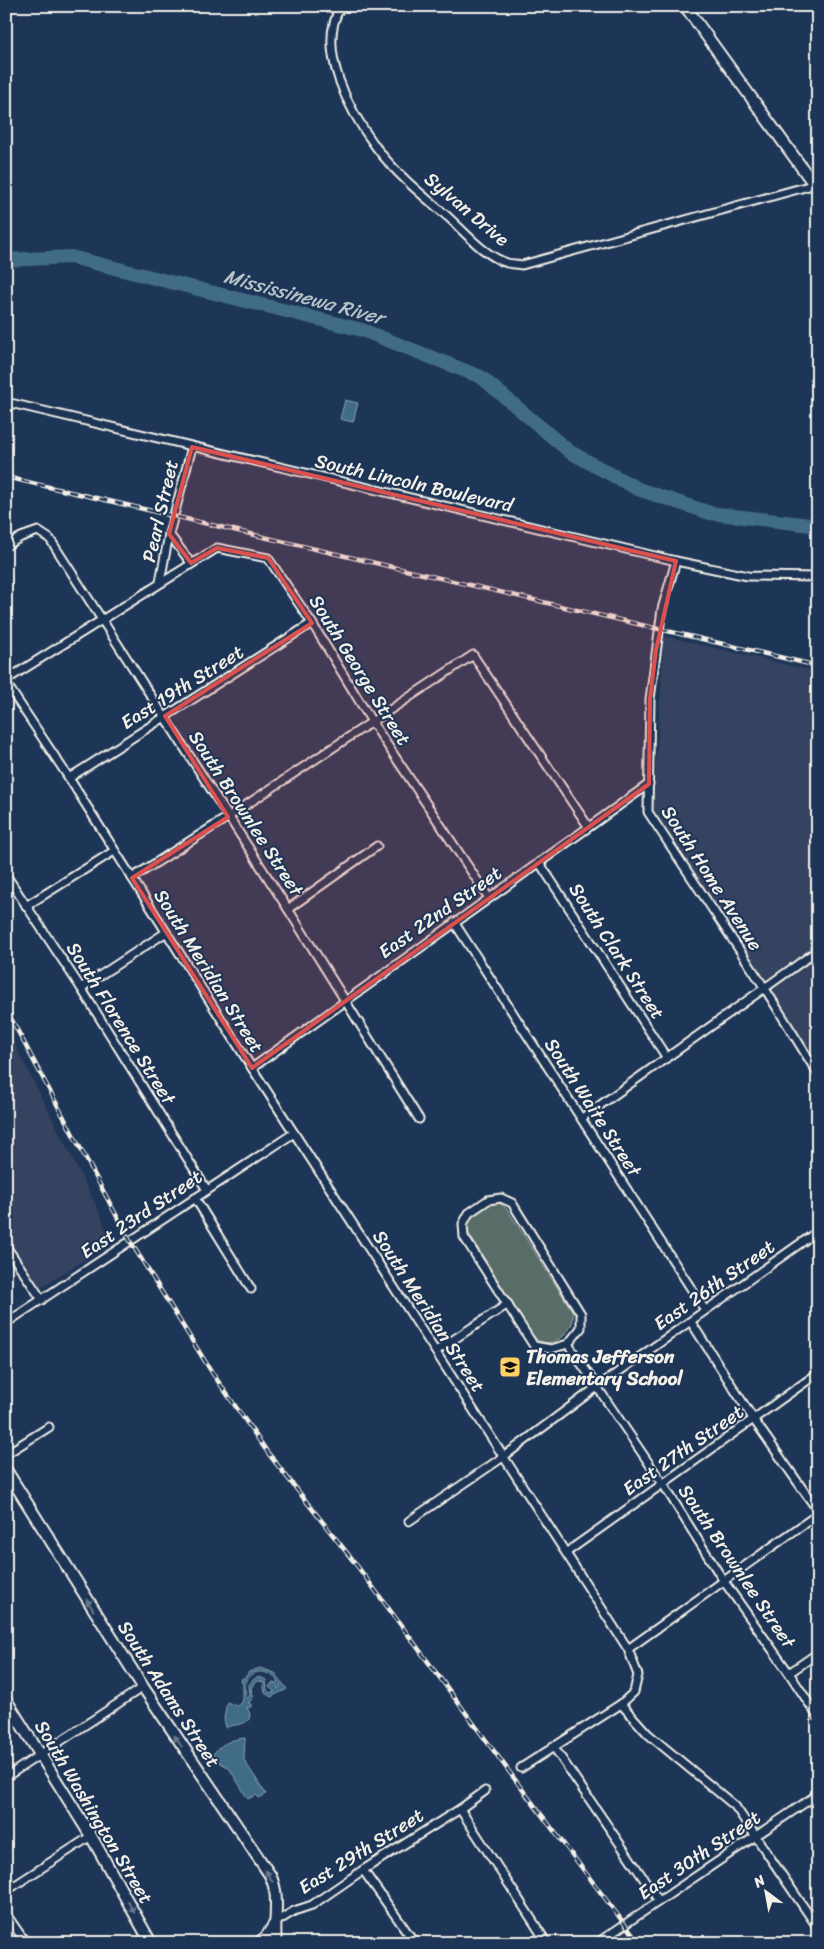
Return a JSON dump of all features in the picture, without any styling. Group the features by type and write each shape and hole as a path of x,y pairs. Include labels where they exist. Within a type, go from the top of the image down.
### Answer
{"main road":[{"path":"685,6 816,186"},
{"name":"South Adams Street","path":"6,1470 143,1687 270,1875 275,1885 278,1900 276,1943"},
{"name":"South Washington Street","path":"6,1700 91,1836 151,1943"},
{"name":"East 29th Street","path":"258,1943 266,1938 276,1922"}],"street":[{"path":"330,6 340,9"},
{"name":"Sylvan Drive","path":"340,9 333,37 333,62 348,104 376,148 420,194 483,249 506,263 522,265 816,186"},
{"name":"South Lincoln Boulevard","path":"6,402 676,561 748,576 818,577"},
{"name":"Pearl Street","path":"160,582 169,534 192,447"},
{"name":"South Brownlee Street","path":"6,546 21,537 38,531 50,539 288,908 419,1119"},
{"path":"169,534 191,563"},
{"name":"South George Street","path":"6,682 160,582 217,548 268,558 312,623 372,722 489,898"},
{"name":"South Home Avenue","path":"676,561 662,609 653,669 650,699 648,812 764,987 818,1074"},
{"name":"East 19th Street","path":"69,778 312,623"},
{"path":"132,878 473,655 588,826"},
{"name":"South Meridian Street","path":"6,682 69,778 165,933 628,1649 638,1675 634,1692 621,1704"},
{"name":"East 22nd Street","path":"252,1068 649,784"},
{"path":"288,908 377,846"},
{"path":"26,906 114,851"},
{"name":"South Clark Street","path":"539,862 667,1058"},
{"name":"South Florence Street","path":"6,875 81,988 207,1190"},
{"name":"South Waite Street","path":"454,922 705,1310"},
{"path":"81,988 165,933"},
{"path":"582,1118 818,950"},
{"name":"East 23rd Street","path":"6,1323 294,1133"},
{"path":"195,1198 252,1289"},
{"path":"501,1198 512,1203 581,1314 581,1328 568,1344 550,1349 534,1346 464,1237 463,1224 469,1214 488,1200 501,1198"},
{"name":"East 26th Street","path":"408,1522 503,1458 596,1387 818,1232"},
{"path":"6,1246 42,1300"},
{"path":"436,1351 508,1304"},
{"path":"628,1649 818,1512 754,1420 691,1322"},
{"name":"South Brownlee Street","path":"568,1344 663,1484 724,1580 789,1672 818,1717"},
{"name":"East 27th Street","path":"567,1552 818,1373"},
{"path":"6,1454 49,1426"},
{"path":"789,1672 818,1653"},
{"path":"6,1777 143,1687"},
{"path":"521,1768 621,1704 648,1734 735,1806 818,1928"},
{"path":"553,1746 659,1901"},
{"name":"East 29th Street","path":"276,1922 294,1911 312,1905 485,1791"},
{"name":"East 30th Street","path":"597,1943 818,1794"},
{"path":"460,1809 547,1943"},
{"path":"6,1891 91,1836"},
{"path":"363,1870 415,1943"},
{"path":"6,1914 26,1943"},
{"path":"811,1943 818,1938"}],"highlighted area":[{"path":"192,447 676,561 656,650 650,699 649,784 252,1068 132,878 228,817 165,716 312,623 268,558 217,548 191,563 169,534"}],"shaded area":[{"path":"345,400 358,403 353,422 340,419"},
{"path":"664,636 818,672 818,1069 653,809"},
{"path":"11,1037 99,1211 111,1243 40,1288 6,1235 6,1040"},
{"path":"260,1668 275,1673 287,1689 271,1697 265,1693 263,1682 255,1682 251,1688 253,1698 248,1703 251,1704 251,1707 247,1707 250,1714 249,1719 244,1723 226,1728 224,1718 227,1702 236,1706 242,1703 243,1683 241,1682 242,1678 244,1679 249,1672","holes":["268,1673 274,1677 280,1687 278,1689 277,1684 272,1683 269,1687 275,1692 270,1693 267,1690 266,1680 256,1678 249,1685 250,1696 247,1698 246,1683 253,1674"]},
{"path":"245,1738 244,1760 266,1794 259,1798 256,1795 248,1799 229,1768 211,1757 225,1743"}],"green space":[{"path":"489,1202 501,1204 507,1209 573,1312 570,1328 560,1339 546,1343 532,1335 466,1229 468,1217"}],"waterway":[{"name":"Mississinewa River","path":"6,260 71,257 362,330 481,377 570,452 638,489 710,513 818,526"}],"railway":[{"path":"6,477 818,666"},
{"path":"6,1009 130,1241 213,1374 268,1453 355,1563 522,1789 639,1943"}],"place":[{"name":"Thomas Jefferson Elementary School","path":"510,1367"}]}
